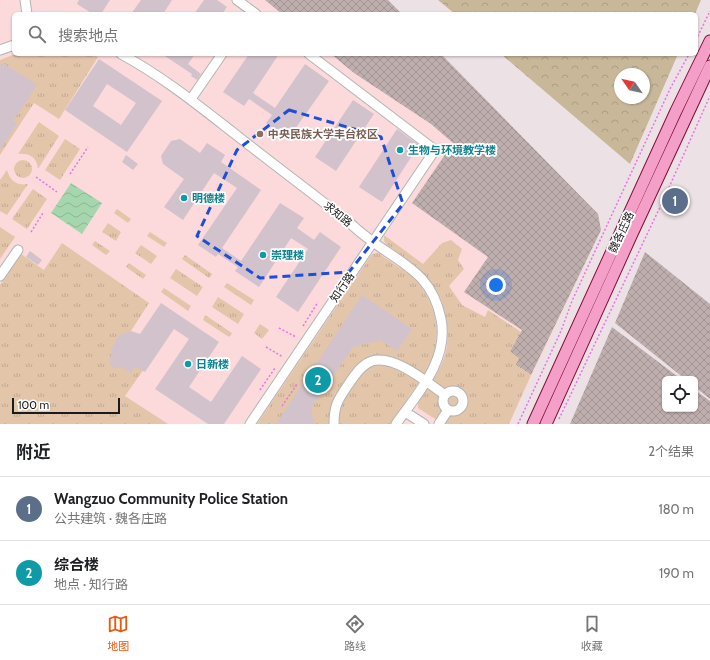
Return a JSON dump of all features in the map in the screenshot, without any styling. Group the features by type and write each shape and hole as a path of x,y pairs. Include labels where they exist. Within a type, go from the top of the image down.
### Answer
{"main road":[{"name":"魏各庄路","path":"533,424 676,111 710,41"},
{"name":"魏各庄路","path":"546,424 710,66"}],"street":[{"path":"25,0 27,12"},
{"path":"237,0 251,12"},
{"path":"0,50 12,46"},
{"name":"求知路","path":"124,56 191,99 372,242 408,267 421,278 430,289 437,303 441,319 443,336 441,350 426,382 396,424"},
{"path":"191,99 221,56"},
{"name":"知行路","path":"250,424 435,150 312,56"},
{"path":"0,276 18,250"},
{"path":"334,424 338,400 362,368 372,361 386,360 401,365 445,395"},
{"path":"451,391 461,394 464,400 462,407 454,412 448,410 443,402 445,395 451,391"},
{"path":"439,424 448,410"},
{"path":"405,412 424,424"}],"path":[{"path":"698,36 710,11"},
{"name":"魏各庄路","path":"518,424 561,331 572,301 670,89 689,56"},
{"path":"557,424 662,203 710,96"},
{"path":"70,174 88,147"},
{"path":"36,177 57,192"},
{"path":"31,232 43,213"},
{"path":"303,326 318,302"},
{"path":"279,328 296,337"},
{"path":"266,347 282,357"},
{"path":"260,390 275,368"},
{"path":"282,406 298,383"}],"highlighted area":[{"path":"289,110 381,137 403,204 349,272 260,278 197,236 237,150"}],"shaded area":[{"name":"中央民族大学丰台校区","path":"0,0 388,0 400,12 12,12 12,56 443,56 598,214 601,230 510,424 0,424"},
{"path":"265,0 388,0 400,12 280,12"},
{"path":"333,56 443,56 598,214 601,230 531,375 516,365 510,351 522,330 464,292 488,257 412,203 453,143 431,124 354,73"},
{"path":"645,252 710,304 710,399 698,389 698,376 681,376 615,323"},
{"path":"612,327 677,376 662,376 662,412 698,412 698,392 710,401 710,424 570,424"}],"green space":[{"path":"438,0 701,0 696,12 453,12"},
{"path":"12,55 98,57 59,119 34,103 0,155 0,60"},
{"path":"503,56 677,56 630,164"},
{"path":"39,122 59,136 38,169 36,161 32,157 26,154 18,154"},
{"path":"65,139 80,149 60,180 45,170"},
{"path":"19,160 27,160 32,165 30,176 27,178 19,178 14,173 14,165"},
{"path":"7,170 14,182 28,184 7,215 0,211 0,180"},
{"path":"33,189 47,199 27,229 12,219"},
{"path":"117,209 131,219 128,223 114,213"},
{"path":"108,223 121,232 116,241 102,232"},
{"path":"0,227 15,237 0,259"},
{"path":"150,232 167,243 164,247 147,236"},
{"path":"384,235 423,264 442,243 451,240 462,249 458,260 464,269 449,286 462,305 485,317 488,310 521,332 510,351 519,358 516,365 531,375 509,424 443,424 418,408 418,403 436,376 445,354 448,332 445,310 440,297 427,277 408,260 386,244 384,241"},
{"path":"95,241 110,251 106,255 92,245"},
{"path":"62,243 149,303 120,348 146,366 125,396 168,424 0,424 0,285 21,254 44,270"},
{"path":"141,245 157,256 151,264 135,253"},
{"path":"378,253 412,276 420,285 428,298 435,315 437,332 431,364 391,424 257,424 372,254"},
{"path":"185,255 212,274 209,278 182,259"},
{"path":"129,263 146,275 143,279 126,267"},
{"path":"176,269 203,287 197,296 170,278"},
{"path":"227,283 254,300 251,305 224,287"},
{"path":"164,288 191,306 188,311 161,292"},
{"path":"218,297 244,314 238,324 212,307"},
{"path":"205,315 232,333 229,337 203,320"},
{"path":"260,324 269,330 262,339 254,333"}],"water":[{"path":"71,183 102,203 82,234 51,213"}],"building":[{"path":"79,0 110,0 102,12 90,12 77,4"},
{"path":"141,0 172,0 164,12 132,12"},
{"path":"204,0 217,0 227,7 223,12 195,12"},
{"path":"165,56 194,56 188,64 201,74 197,80 191,76 192,74"},
{"path":"248,56 278,56 253,93 275,108 305,64 329,81 288,139 266,123 272,115 249,99 244,106 223,92"},
{"path":"99,59 162,101 127,152 65,110","holes":["107,84 136,103 121,125 93,106"]},
{"path":"3,63 37,85 13,121 17,124 0,150 0,67"},
{"path":"353,100 374,114 336,171 315,157"},
{"path":"397,129 419,145 382,202 359,187"},
{"path":"180,139 200,153 207,143 225,155 221,162 261,190 222,248 241,261 280,203 304,218 297,228 314,240 320,232 341,247 298,312 276,297 308,249 291,238 259,287 235,271 238,267 218,254 216,257 198,245 237,188 214,173 183,220 164,207 184,179 163,164 161,156 171,141"},
{"path":"126,155 138,164 133,170 122,162"},
{"path":"30,251 42,260 38,265 26,257"},
{"path":"362,295 412,329 397,351 380,340 353,347 311,408 314,424 276,424"},
{"name":"日新楼","path":"161,303 219,342 189,387 211,402 242,356 261,369 224,424 208,424 155,389 189,339 174,329 145,372 135,366 131,373 122,367 114,368 111,365 110,360 112,348 119,335 131,331 140,334"}],"place":[{"name":"中央民族大学丰台校区","path":"260,134"},
{"name":"生物与环境教学楼","path":"400,150"},
{"name":"明德楼","path":"184,198"},
{"name":"Wangzuo Community Police Station","path":"675,201"},
{"name":"崇理楼","path":"263,255"},
{"name":"日新楼","path":"188,364"},
{"name":"综合楼","path":"318,380"}]}
